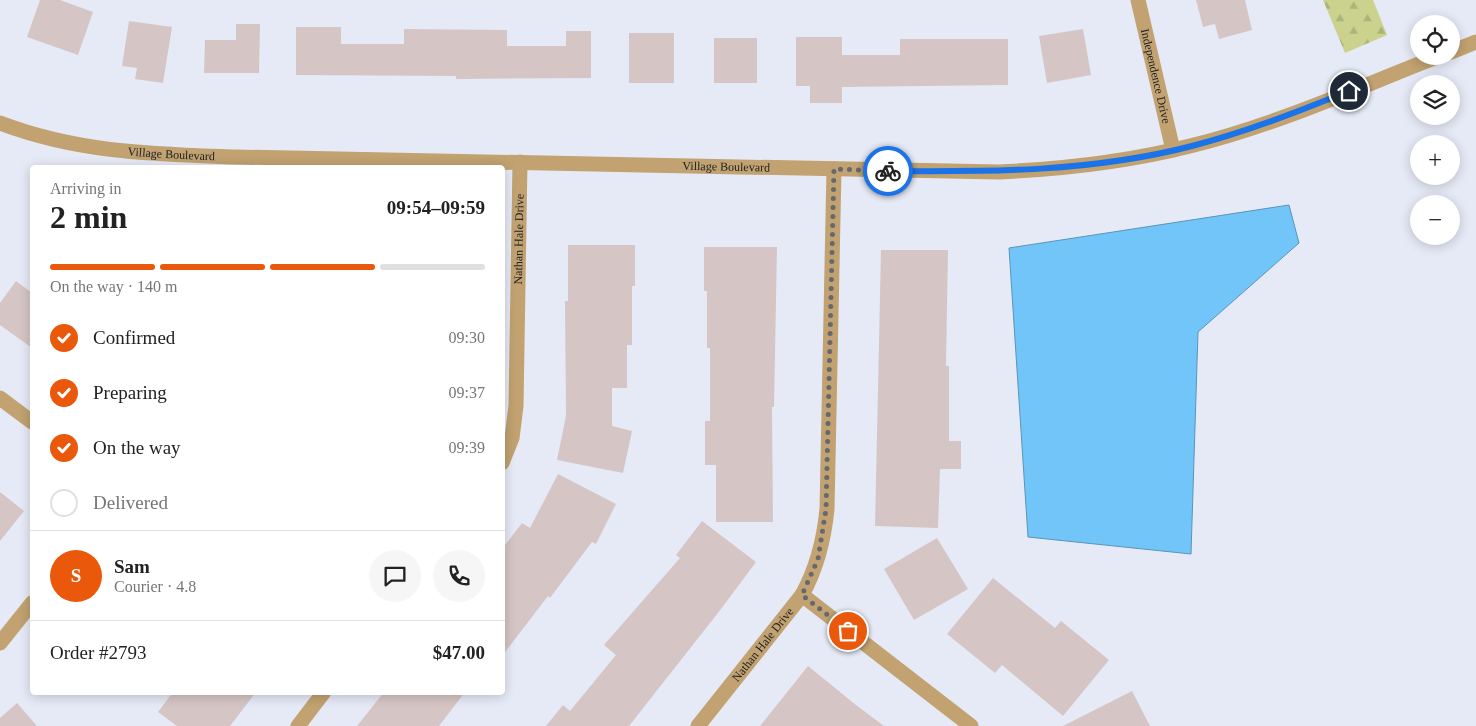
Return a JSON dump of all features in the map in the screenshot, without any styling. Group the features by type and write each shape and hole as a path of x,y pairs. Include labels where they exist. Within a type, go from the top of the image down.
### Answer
{"street":[{"name":"Independence Drive","path":"1138,0 1173,150"},
{"path":"1460,48 1476,42"},
{"name":"Village Boulevard","path":"0,123 35,136 125,153 235,162 520,162 953,172 1024,170 1092,165 1173,150 1277,119 1416,65"},
{"name":"Nathan Hale Drive","path":"505,456 512,438 516,406 520,162"},
{"name":"Nathan Hale Drive","path":"698,726 802,595 818,559 826,509 834,169"},
{"path":"0,398 30,420"},
{"path":"802,595 971,726"},
{"path":"0,642 30,605"},
{"path":"298,726 322,695"}],"green space":[{"path":"1323,0 1373,0 1387,35 1345,53"}],"water":[{"path":"1289,205 1299,243 1198,332 1191,554 1028,537 1009,248"}],"building":[{"path":"40,0 60,0 93,12 78,55 27,37"},
{"path":"1196,0 1245,0 1252,30 1219,39 1215,24 1203,27"},
{"path":"129,21 172,27 163,83 135,79 137,68 122,66"},
{"path":"236,24 260,24 259,73 204,73 205,40 236,40"},
{"path":"296,27 341,27 341,44 404,44 404,29 507,30 507,46 566,46 566,31 591,31 591,78 456,79 456,76 296,75"},
{"path":"1083,29 1091,75 1047,83 1039,36"},
{"path":"629,33 674,33 674,83 629,83"},
{"path":"796,37 842,37 842,55 900,55 900,39 1008,39 1008,85 842,87 842,103 810,103 810,86 796,86"},
{"path":"714,38 757,38 757,83 714,83"},
{"path":"568,245 635,245 635,286 632,286 632,345 627,345 627,388 612,388 612,426 632,431 623,473 557,460 566,416 565,301 568,301"},
{"path":"704,247 777,247 774,407 772,407 773,522 716,522 716,465 705,465 705,421 710,421 710,348 707,348 707,291 704,291"},
{"path":"881,250 948,250 946,366 949,366 949,441 961,441 961,469 940,469 938,528 875,526"},
{"path":"16,281 30,292 30,347 0,325 0,303"},
{"path":"558,474 616,504 596,544 592,542 550,598 548,596 505,652 505,545 522,523 530,528"},
{"path":"0,492 24,511 0,541"},
{"path":"702,521 756,562 721,609 629,726 546,726 563,705 570,711 616,655 604,645 680,558 676,555"},
{"path":"937,538 968,589 914,620 884,569"},
{"path":"993,578 1055,628 1061,621 1109,660 1063,716 1002,665 995,673 947,634"},
{"path":"808,666 856,705 884,726 760,726"},
{"path":"1132,691 1150,726 1063,726"},
{"path":"171,695 254,695 230,726 177,726 158,712"},
{"path":"382,695 463,695 439,726 357,726"},
{"path":"17,703 37,726 0,726 0,718"}],"way so far":[{"path":"848,631 802,595 814,571 824,536 834,169 888,171"}],"route":[{"path":"888,171 976,172 1050,169 1138,158 1241,132 1349,91"}]}
